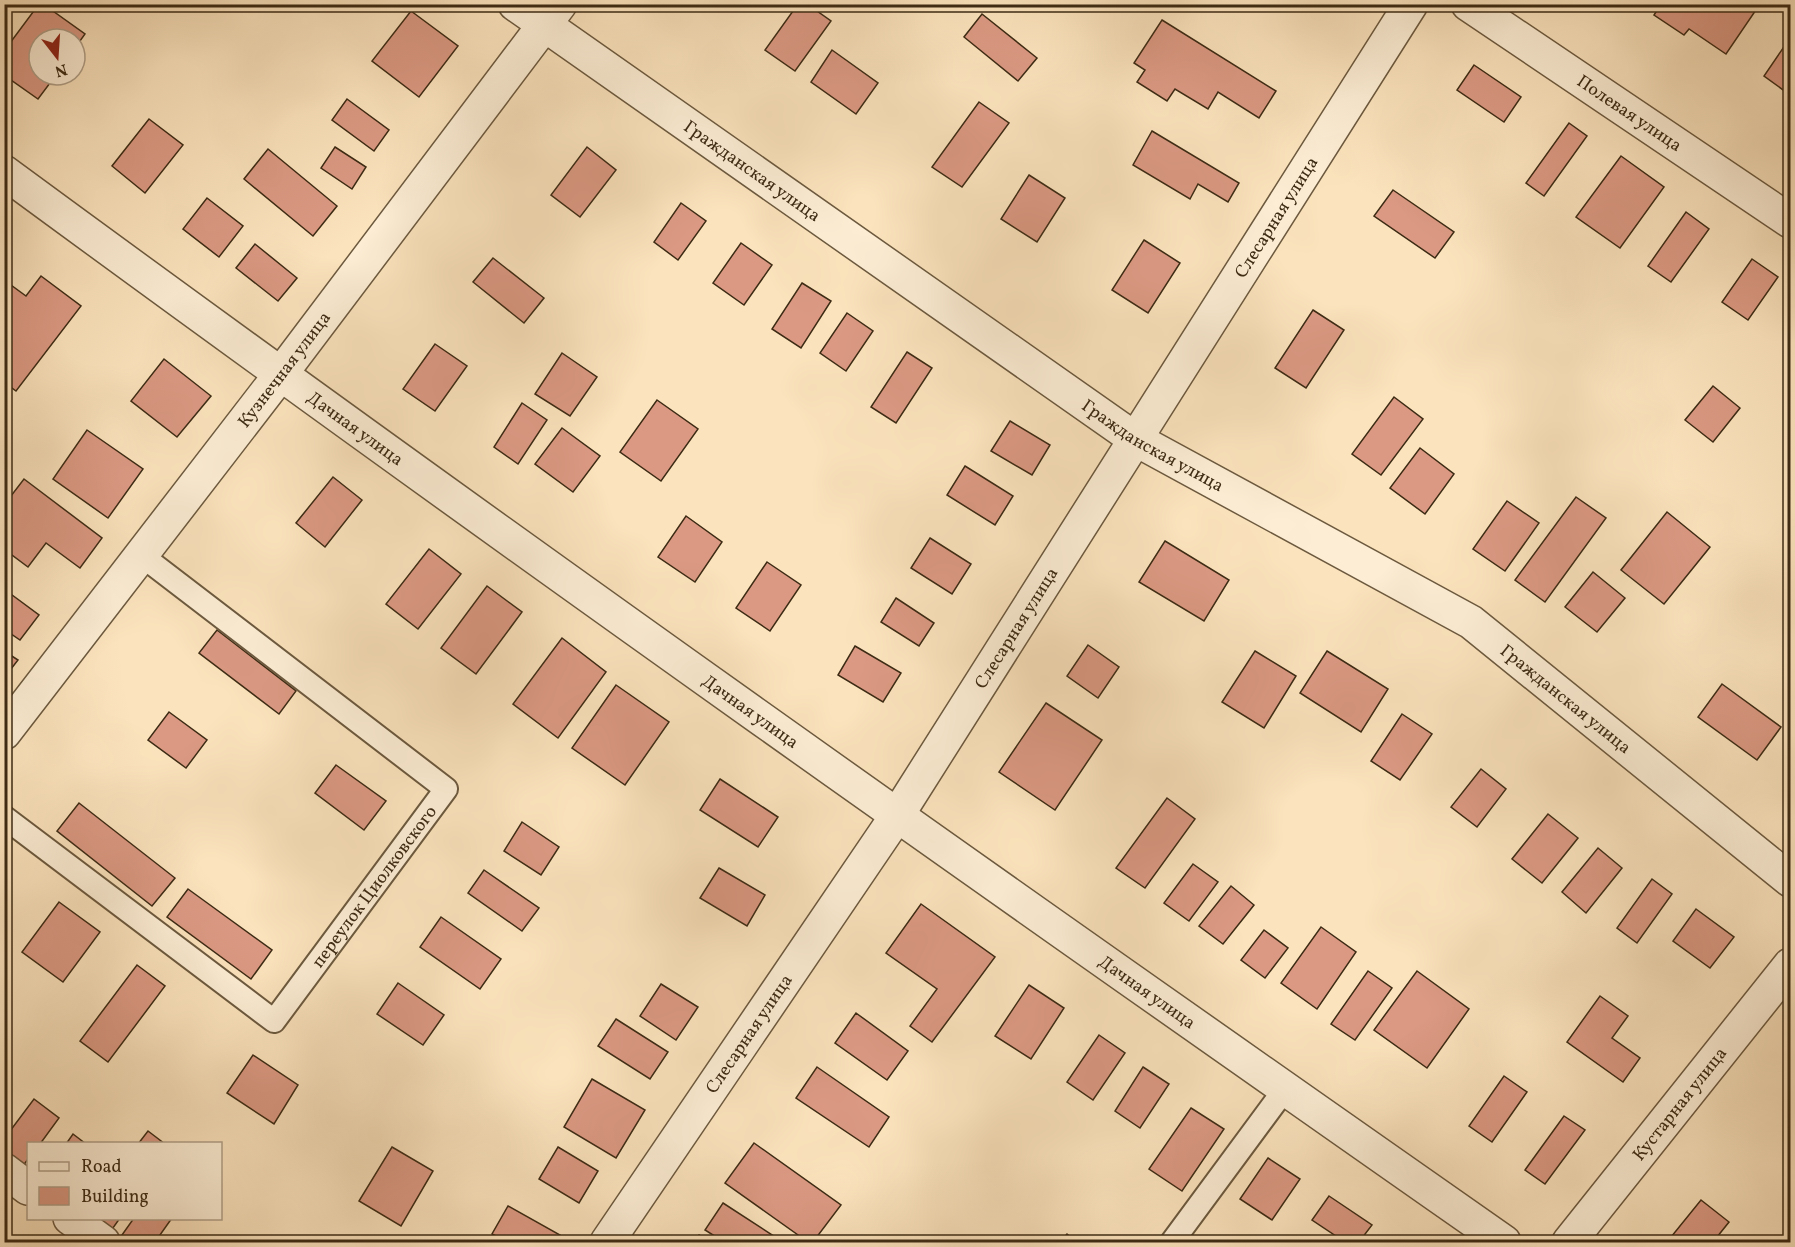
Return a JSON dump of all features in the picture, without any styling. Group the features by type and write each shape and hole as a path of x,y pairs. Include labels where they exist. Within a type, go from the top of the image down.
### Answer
{"street":[{"name":"Гражданская улица","path":"515,4 552,15 1135,439 1471,622 1791,880"},
{"name":"Слесарная улица","path":"607,1242 898,814 1411,4"},
{"name":"Полевая улица","path":"1468,4 1791,220"},
{"name":"Кузнечная улица","path":"4,733 280,375 552,15"},
{"name":"Дачная улица","path":"4,172 280,375 1504,1242"},
{"name":"Кустарная улица","path":"1569,1242 1791,965"},
{"path":"4,1170 27,1187"},
{"path":"73,1220 103,1242"}],"lane":[{"name":"переулок Циолковского","path":"4,817 274,1021 446,789 141,555"},
{"path":"1172,1242 1285,1089"}],"building":[{"path":"39,4 43,4 75,27 27,27 27,87 47,87 38,99 4,75 4,51"},
{"path":"798,4 807,4 831,21 795,71 765,50"},
{"path":"1661,4 1760,4 1726,54 1689,29 1684,35 1654,15"},
{"path":"411,11 458,46 419,97 372,61"},
{"path":"982,14 1037,58 1018,81 964,37"},
{"path":"1162,20 1276,91 1259,118 1218,92 1208,109 1175,89 1167,101 1137,82 1145,70 1134,63"},
{"path":"1790,38 1790,95 1764,76"},
{"path":"832,50 878,83 856,114 811,82"},
{"path":"1474,65 1521,97 1504,122 1457,90"},
{"path":"347,99 389,130 374,151 332,120"},
{"path":"979,102 1009,123 962,187 932,167"},
{"path":"149,119 183,145 145,193 112,166"},
{"path":"1569,123 1587,136 1544,196 1526,183"},
{"path":"1152,131 1239,183 1228,202 1198,184 1190,199 1133,165"},
{"path":"335,147 366,167 352,189 321,168"},
{"path":"587,147 616,170 580,217 551,195"},
{"path":"268,149 337,206 313,236 244,179"},
{"path":"1621,156 1664,187 1620,248 1576,217"},
{"path":"1029,175 1065,198 1037,242 1001,219"},
{"path":"1393,190 1454,232 1435,258 1374,216"},
{"path":"207,198 243,226 219,257 183,229"},
{"path":"681,203 706,221 678,260 654,242"},
{"path":"1686,212 1709,229 1671,282 1648,266"},
{"path":"1144,240 1180,263 1148,313 1112,290"},
{"path":"741,243 772,265 744,305 713,283"},
{"path":"255,244 297,278 278,301 236,268"},
{"path":"493,258 544,298 524,323 473,282"},
{"path":"1752,259 1778,277 1748,320 1722,302"},
{"path":"41,276 81,306 16,391 4,382 4,280 26,296"},
{"path":"802,283 831,301 801,348 772,329"},
{"path":"1313,310 1344,330 1306,388 1275,368"},
{"path":"847,313 873,331 846,371 820,353"},
{"path":"435,344 467,366 435,411 403,389"},
{"path":"907,352 932,368 896,423 871,407"},
{"path":"562,353 597,377 570,416 535,394"},
{"path":"164,359 211,396 177,437 131,401"},
{"path":"1713,386 1740,408 1713,442 1685,420"},
{"path":"1394,397 1423,419 1381,475 1352,454"},
{"path":"657,400 698,429 661,481 620,452"},
{"path":"522,403 547,420 518,464 494,447"},
{"path":"1010,421 1050,445 1032,475 991,451"},
{"path":"562,428 600,456 573,492 535,464"},
{"path":"87,430 143,469 108,518 53,479"},
{"path":"1420,448 1454,474 1425,514 1390,488"},
{"path":"965,466 1013,496 995,525 947,495"},
{"path":"333,477 362,500 325,547 296,523"},
{"path":"24,479 102,538 80,568 46,543 28,567 4,549 4,505"},
{"path":"1576,497 1606,518 1545,602 1515,580"},
{"path":"1507,501 1539,523 1505,571 1473,549"},
{"path":"1667,512 1710,547 1664,604 1621,570"},
{"path":"686,516 722,542 695,582 658,557"},
{"path":"930,538 971,564 952,594 911,568"},
{"path":"1165,541 1229,580 1204,621 1139,582"},
{"path":"429,549 461,574 418,629 386,604"},
{"path":"767,562 801,585 770,631 736,608"},
{"path":"1593,572 1625,598 1597,632 1565,607"},
{"path":"487,586 522,612 476,674 441,648"},
{"path":"4,589 39,615 20,640 4,629"},
{"path":"896,598 934,623 919,646 881,622"},
{"path":"217,630 296,691 279,714 199,653"},
{"path":"562,638 606,672 558,738 513,704"},
{"path":"1088,645 1119,667 1098,698 1067,676"},
{"path":"855,646 901,673 883,702 838,675"},
{"path":"4,651 18,660 4,678"},
{"path":"1255,651 1296,676 1264,728 1222,702"},
{"path":"1327,651 1388,689 1361,732 1300,693"},
{"path":"1722,684 1781,727 1757,760 1698,717"},
{"path":"616,685 669,722 625,785 572,748"},
{"path":"1046,703 1102,740 1055,810 999,772"},
{"path":"169,712 207,740 186,768 148,740"},
{"path":"1402,714 1432,734 1400,780 1371,761"},
{"path":"336,765 386,801 364,830 315,793"},
{"path":"1481,769 1506,789 1477,827 1451,807"},
{"path":"720,779 778,817 758,847 700,810"},
{"path":"1167,798 1195,819 1145,888 1116,868"},
{"path":"79,803 175,878 152,906 57,831"},
{"path":"1548,814 1578,838 1542,883 1512,859"},
{"path":"522,822 559,847 541,875 504,851"},
{"path":"1598,848 1622,868 1586,913 1562,892"},
{"path":"1193,864 1218,882 1189,921 1164,903"},
{"path":"719,868 765,895 747,926 700,898"},
{"path":"484,870 539,908 522,931 468,893"},
{"path":"1652,879 1672,894 1637,943 1617,928"},
{"path":"1231,886 1254,905 1223,944 1199,926"},
{"path":"188,889 272,950 251,979 167,917"},
{"path":"59,902 100,932 63,982 22,952"},
{"path":"921,904 995,957 932,1042 910,1026 937,989 886,953"},
{"path":"1696,909 1734,937 1710,968 1673,941"},
{"path":"441,917 501,959 480,989 420,947"},
{"path":"1321,927 1356,952 1317,1009 1281,983"},
{"path":"1264,930 1288,948 1265,978 1241,960"},
{"path":"137,965 165,986 108,1062 80,1041"},
{"path":"1368,971 1392,988 1355,1040 1331,1024"},
{"path":"1417,971 1469,1009 1427,1068 1374,1030"},
{"path":"398,983 444,1015 423,1045 377,1014"},
{"path":"661,984 698,1007 676,1040 640,1016"},
{"path":"1029,985 1064,1008 1031,1059 995,1036"},
{"path":"1600,996 1628,1016 1612,1038 1640,1058 1623,1082 1567,1042"},
{"path":"856,1013 908,1051 887,1080 835,1043"},
{"path":"616,1019 668,1052 650,1079 598,1046"},
{"path":"1099,1035 1125,1053 1093,1100 1067,1082"},
{"path":"253,1055 298,1085 274,1124 227,1093"},
{"path":"817,1067 889,1117 869,1147 796,1098"},
{"path":"1143,1067 1169,1084 1140,1128 1115,1111"},
{"path":"1504,1076 1527,1092 1492,1142 1469,1126"},
{"path":"592,1079 645,1110 616,1158 564,1127"},
{"path":"34,1099 59,1118 41,1142 27,1142 27,1160 23,1166 4,1152 4,1139"},
{"path":"1191,1108 1224,1129 1182,1191 1149,1169"},
{"path":"1564,1116 1585,1130 1545,1184 1525,1170"},
{"path":"148,1131 162,1142 140,1142"},
{"path":"73,1134 83,1142 67,1142"},
{"path":"754,1143 841,1205 813,1242 808,1242 725,1183"},
{"path":"392,1147 433,1171 401,1226 359,1201"},
{"path":"558,1147 598,1171 579,1203 539,1179"},
{"path":"1268,1158 1300,1179 1272,1220 1240,1199"},
{"path":"1329,1196 1372,1225 1359,1242 1345,1242 1312,1220"},
{"path":"1701,1200 1729,1222 1713,1242 1667,1242"},
{"path":"723,1203 783,1242 724,1242 705,1230"},
{"path":"508,1206 560,1235 556,1242 507,1242 492,1234"},
{"path":"89,1220 119,1220 108,1235"},
{"path":"133,1220 171,1220 155,1242 117,1242"},
{"path":"1067,1234 1077,1242 1060,1242"},
{"path":"699,1235 710,1242 694,1242"}]}
